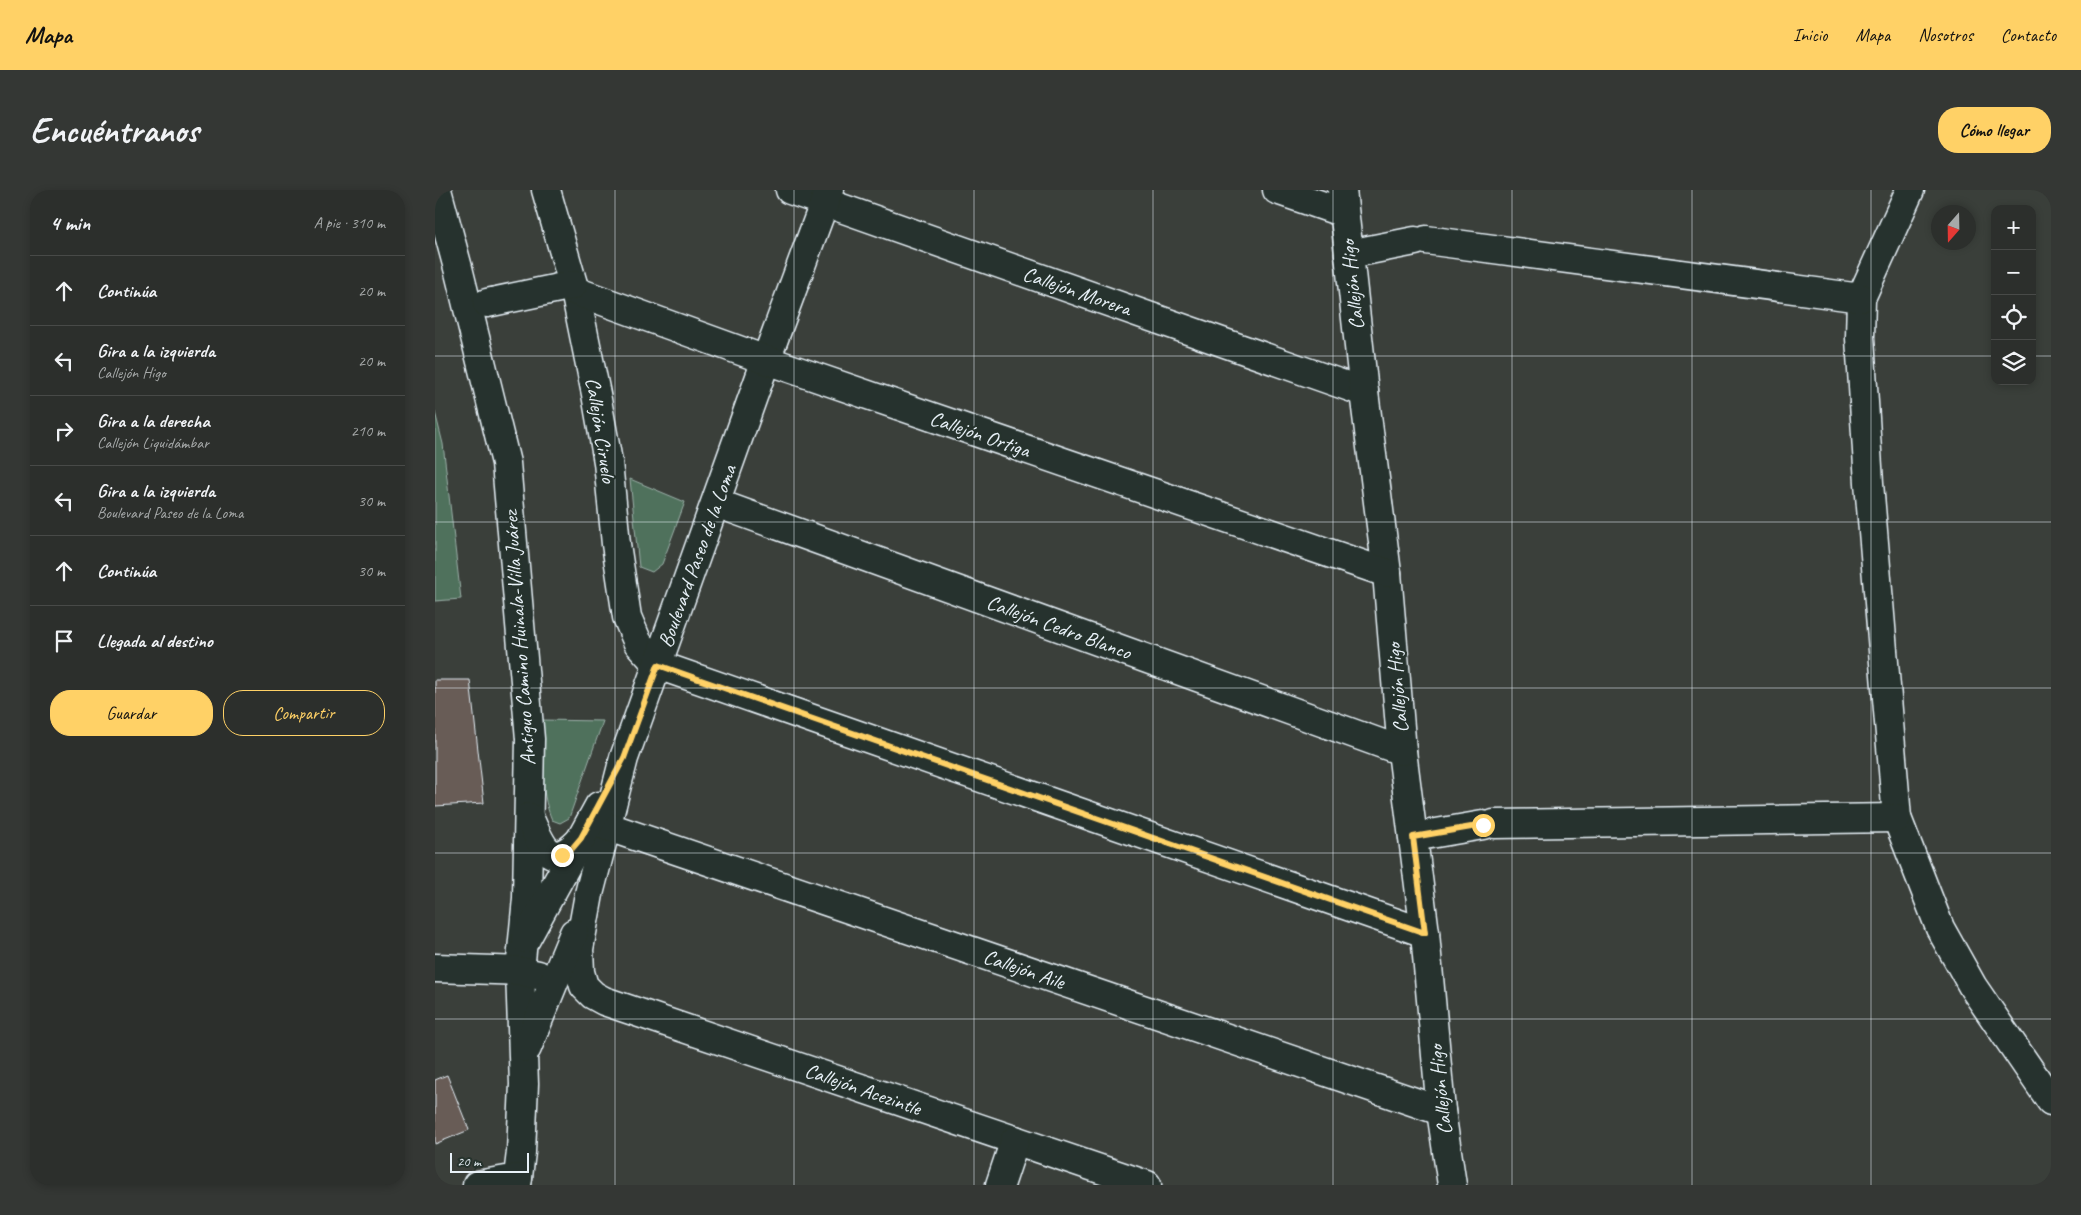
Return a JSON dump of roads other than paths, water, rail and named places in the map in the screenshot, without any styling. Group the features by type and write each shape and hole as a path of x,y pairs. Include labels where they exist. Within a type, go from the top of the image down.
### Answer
{"street":[{"name":"Antiguo Camino Huinala-Villa Juárez","path":"437,190 506,463 530,740 527,898 522,958 524,1084 517,1181"},
{"name":"Callejón Ciruelo","path":"546,190 574,288 597,394 608,462 616,544 627,617 638,643 658,665"},
{"name":"Callejón Morera","path":"790,190 827,196 1364,392"},
{"path":"1277,190 1343,201"},
{"path":"1910,190 1861,298 1860,338 1869,483 1897,818 1940,928 1973,987 2051,1102"},
{"name":"Boulevard Paseo de la Loma","path":"584,986 580,972 579,949 589,894 593,829 624,758 766,360 827,196"},
{"name":"Callejón Higo","path":"1343,201 1364,392 1387,573 1402,752 1425,933 1441,1111 1452,1185"},
{"path":"1349,254 1420,241 1861,298"},
{"path":"487,303 574,288"},
{"name":"Callejón Ortiga","path":"574,288 766,360 1387,573"},
{"name":"Callejón Cedro Blanco","path":"716,503 1402,752"},
{"path":"658,665 1425,933"},
{"path":"529,816 541,844 549,852 562,855 570,851 593,829"},
{"path":"1413,837 1488,825 1897,818"},
{"path":"522,958 593,829"},
{"name":"Callejón Aile","path":"593,829 1441,1111"},
{"path":"523,1057 589,894"},
{"path":"435,968 522,958 556,979 584,986"},
{"name":"Callejón Acezintle","path":"584,986 603,1001 1147,1185"},
{"path":"1000,1185 1015,1140"},
{"path":"477,1185 517,1181"}]}
